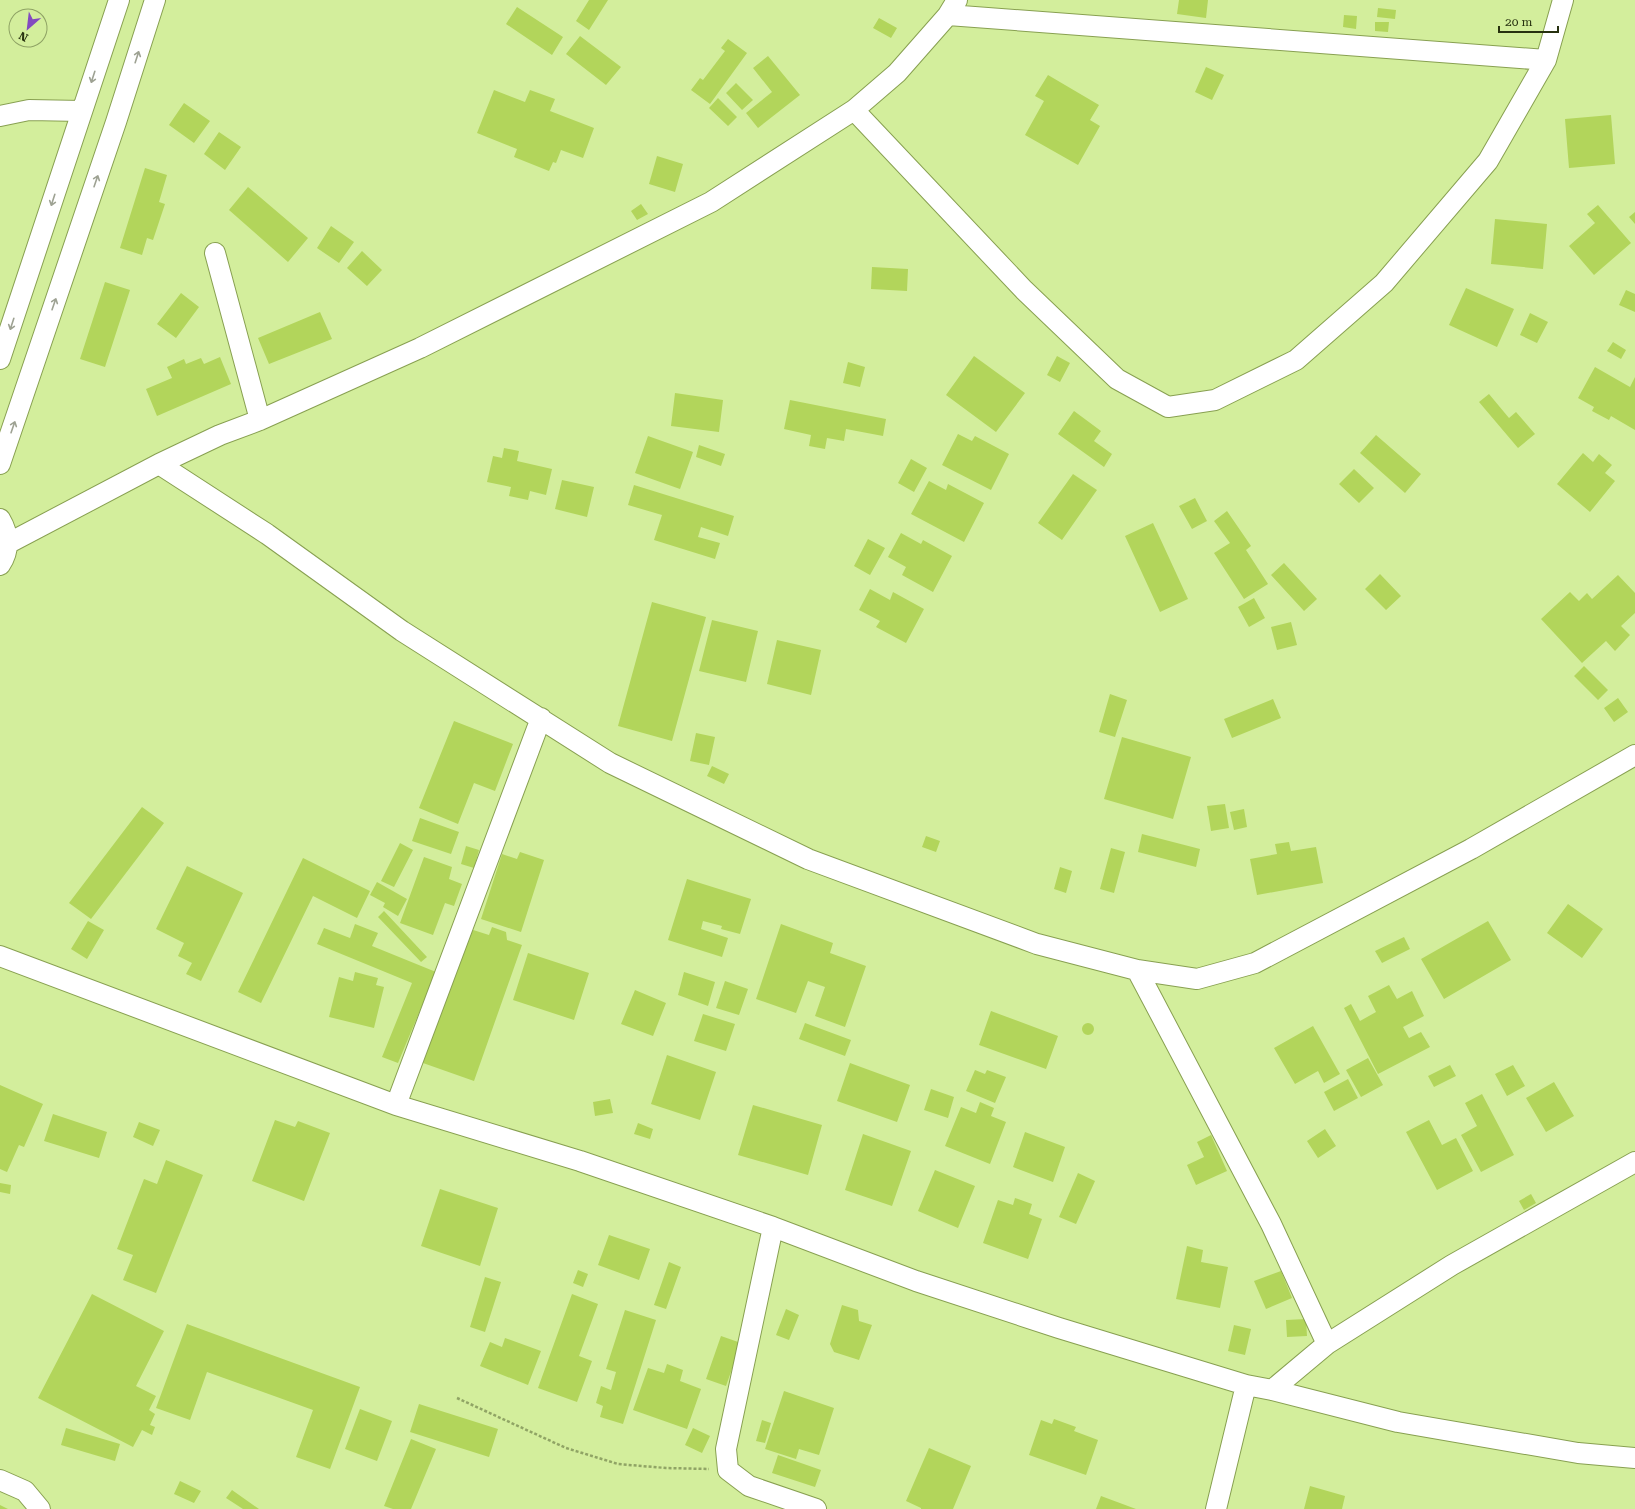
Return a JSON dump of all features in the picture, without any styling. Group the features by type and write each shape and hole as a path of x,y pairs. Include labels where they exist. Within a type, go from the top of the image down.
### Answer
{"street":[{"path":"0,359 119,0"},
{"path":"0,464 116,122 155,0"},
{"path":"854,110 1024,290 1117,379 1168,407 1215,400 1296,360 1384,283 1488,161 1546,60 1563,0"},
{"path":"8,544 159,464 220,435 260,420 420,348 705,205 854,110 897,73 953,7 1546,60"},
{"path":"0,116 29,110 82,111"},
{"path":"215,253 260,420"},
{"path":"159,464 267,534 402,631 610,763 808,858 1037,944 1136,970 1197,979 1255,963 1470,849 1635,755"},
{"path":"0,519 5,528 8,544 4,558 0,565"},
{"path":"396,1105 541,718"},
{"path":"0,956 396,1105 580,1161 773,1227 916,1281 1059,1328 1246,1385 1272,1390 1398,1422 1578,1453 1635,1458"},
{"path":"1136,970 1271,1224 1327,1344"},
{"path":"1272,1390 1327,1344 1452,1265 1635,1162"},
{"path":"773,1227 740,1390 726,1449 728,1470 749,1486 816,1509"},
{"path":"1216,1509 1246,1385"},
{"path":"0,1480 25,1491 40,1509"}],"path":[{"path":"457,1398 566,1448 618,1464 666,1468 728,1470"}],"building":[{"path":"589,0 608,0 589,30 576,21"},
{"path":"1179,0 1208,0 1206,18 1177,14"},
{"path":"517,7 563,37 552,55 506,24"},
{"path":"1378,8 1396,10 1395,19 1377,17"},
{"path":"1344,15 1357,16 1356,29 1343,27"},
{"path":"879,18 897,28 891,38 873,28"},
{"path":"1375,22 1389,22 1388,32 1375,31"},
{"path":"580,36 621,67 606,85 566,54"},
{"path":"728,39 747,53 710,104 691,90 700,78 703,80 725,51 721,48"},
{"path":"768,56 800,95 758,128 746,113 772,92 753,68"},
{"path":"1206,67 1224,75 1212,100 1195,92"},
{"path":"1048,75 1099,105 1090,120 1100,126 1078,165 1025,135 1044,101 1035,96"},
{"path":"736,83 753,100 742,110 726,93"},
{"path":"494,90 525,102 530,90 555,99 550,111 594,128 583,158 561,150 556,163 553,162 549,171 514,157 517,149 477,133"},
{"path":"718,98 737,117 728,126 709,108"},
{"path":"184,103 210,121 194,143 169,125"},
{"path":"1611,115 1615,164 1569,168 1565,119"},
{"path":"219,132 241,147 225,170 204,154"},
{"path":"657,156 683,164 675,192 649,184"},
{"path":"145,168 167,175 159,202 165,204 153,240 147,238 142,255 120,248"},
{"path":"248,187 308,238 288,262 229,210"},
{"path":"641,204 648,214 637,220 631,211"},
{"path":"1598,205 1631,243 1594,275 1569,246 1595,223 1587,214"},
{"path":"1635,212 1635,224 1629,217"},
{"path":"1495,219 1547,224 1543,269 1491,264"},
{"path":"331,226 354,242 339,263 317,248"},
{"path":"362,251 382,270 367,286 347,268"},
{"path":"872,267 908,269 907,291 871,289"},
{"path":"105,282 130,290 105,367 80,359"},
{"path":"1466,288 1514,309 1497,347 1449,325"},
{"path":"1626,290 1635,294 1635,312 1619,305"},
{"path":"181,293 199,307 176,338 157,324"},
{"path":"320,312 332,339 269,364 258,338"},
{"path":"1530,313 1548,322 1537,343 1520,335"},
{"path":"1613,342 1626,350 1621,359 1607,351"},
{"path":"974,356 1025,393 996,432 946,395"},
{"path":"1057,356 1070,363 1060,382 1047,375"},
{"path":"220,357 231,384 157,416 146,389 172,378 167,367 184,359 186,364 201,358 204,364"},
{"path":"848,362 865,367 860,387 843,383"},
{"path":"1595,367 1630,387 1635,377 1635,430 1611,416 1609,420 1592,411 1594,407 1578,398"},
{"path":"675,393 723,400 719,432 671,426"},
{"path":"1489,394 1509,418 1516,412 1535,434 1518,448 1479,402"},
{"path":"790,400 886,419 883,436 846,429 844,441 827,438 825,449 809,446 811,435 784,429"},
{"path":"1074,411 1101,431 1094,441 1112,454 1104,467 1058,434"},
{"path":"958,434 972,441 975,436 1009,454 991,490 942,465"},
{"path":"1376,435 1421,474 1405,493 1360,453"},
{"path":"648,436 693,452 680,489 635,473"},
{"path":"699,445 725,454 721,466 696,457"},
{"path":"504,448 519,451 517,461 552,469 546,495 530,491 528,500 509,496 511,487 487,482 493,456 502,458"},
{"path":"1583,453 1593,462 1599,454 1612,465 1605,473 1615,481 1590,512 1557,484"},
{"path":"911,459 927,468 914,492 898,483"},
{"path":"1354,469 1374,488 1359,503 1339,484"},
{"path":"1073,474 1097,490 1062,540 1038,523"},
{"path":"562,480 594,487 587,517 555,509"},
{"path":"929,481 946,490 948,484 984,503 964,542 911,514"},
{"path":"634,485 734,516 728,536 701,527 698,537 720,543 715,559 654,540 662,515 628,505"},
{"path":"1195,498 1207,521 1192,529 1179,506"},
{"path":"1227,511 1251,546 1246,550 1268,584 1244,599 1214,553 1230,543 1214,521"},
{"path":"1153,523 1188,599 1160,612 1125,536"},
{"path":"901,533 921,544 923,540 952,556 933,592 902,575 906,567 888,557"},
{"path":"868,539 885,548 870,575 854,566"},
{"path":"1284,563 1317,599 1304,611 1271,575"},
{"path":"1380,574 1401,596 1386,610 1365,589"},
{"path":"1618,575 1635,593 1635,613 1621,626 1630,635 1615,651 1606,641 1582,663 1541,619 1570,592 1579,601 1587,593 1592,599"},
{"path":"870,589 890,600 893,592 924,609 906,643 876,627 880,621 859,610"},
{"path":"1254,598 1265,618 1249,627 1238,607"},
{"path":"652,602 706,617 672,741 618,726"},
{"path":"712,620 758,631 746,682 699,671"},
{"path":"1291,622 1297,645 1277,650 1271,627"},
{"path":"777,640 821,650 811,695 767,684"},
{"path":"1584,666 1608,690 1598,700 1574,676"},
{"path":"1110,694 1127,700 1115,737 1099,732"},
{"path":"1618,698 1628,712 1614,722 1604,708"},
{"path":"1273,699 1281,718 1232,738 1224,719"},
{"path":"454,721 513,744 495,791 474,783 458,824 419,808"},
{"path":"696,733 715,737 709,765 690,761"},
{"path":"1122,737 1191,757 1173,819 1104,799"},
{"path":"712,766 729,774 724,784 707,776"},
{"path":"1225,804 1229,828 1211,831 1207,806"},
{"path":"142,807 164,823 91,919 69,903"},
{"path":"1244,809 1247,827 1234,830 1230,812"},
{"path":"420,818 459,832 451,854 412,841"},
{"path":"1142,834 1200,849 1196,867 1138,852"},
{"path":"926,836 940,841 936,852 922,847"},
{"path":"1289,842 1291,851 1316,847 1323,883 1257,895 1250,859 1277,854 1275,844"},
{"path":"400,843 413,850 394,887 381,881"},
{"path":"466,846 479,850 474,868 461,864"},
{"path":"1111,848 1125,852 1114,893 1100,889"},
{"path":"520,852 544,860 521,932 481,919 502,854 517,859"},
{"path":"424,857 452,867 449,879 462,884 454,906 445,903 433,935 400,923"},
{"path":"303,858 370,891 357,918 313,896 261,1003 238,992"},
{"path":"187,866 243,893 201,981 186,974 192,963 178,956 184,943 156,929"},
{"path":"1060,867 1072,871 1066,893 1054,889"},
{"path":"687,879 751,899 740,934 721,929 722,926 703,921 701,929 728,938 722,957 668,940"},
{"path":"377,882 407,899 398,916 383,907 385,903 370,895"},
{"path":"1568,904 1603,929 1582,958 1547,933"},
{"path":"384,911 427,957 421,962 378,917"},
{"path":"88,921 104,930 87,959 71,949"},
{"path":"1488,921 1511,960 1444,999 1421,959"},
{"path":"355,924 378,933 372,946 436,972 398,1063 382,1057 412,983 317,944 324,928 350,938"},
{"path":"781,924 833,943 830,953 866,966 845,1027 815,1016 825,987 808,981 796,1013 756,999"},
{"path":"492,927 506,932 507,940 522,945 474,1081 423,1063 470,929 489,935"},
{"path":"1404,937 1410,949 1382,963 1375,951"},
{"path":"528,953 589,973 574,1020 513,1000"},
{"path":"355,972 378,978 376,985 384,987 374,1028 329,1017 339,977 353,981"},
{"path":"684,972 715,982 708,1006 678,995"},
{"path":"725,981 748,989 739,1015 716,1008"},
{"path":"1389,985 1397,999 1412,991 1424,1016 1403,1027 1409,1038 1421,1032 1430,1047 1378,1074 1344,1008 1351,1004 1360,1021 1376,1012 1368,996"},
{"path":"635,990 666,1003 653,1036 621,1024"},
{"path":"991,1011 1058,1036 1046,1069 979,1045"},
{"path":"703,1014 735,1024 726,1051 694,1041"},
{"path":"805,1023 851,1040 845,1056 799,1039"},
{"path":"1086,1023 1090,1023 1094,1029 1090,1035 1086,1035 1082,1031 1082,1027"},
{"path":"1313,1026 1340,1074 1324,1083 1318,1071 1295,1084 1274,1048"},
{"path":"667,1055 716,1072 700,1120 651,1104"},
{"path":"1368,1058 1383,1085 1361,1097 1346,1070"},
{"path":"850,1063 910,1085 897,1122 837,1101"},
{"path":"1450,1065 1456,1076 1434,1087 1428,1076"},
{"path":"1513,1065 1525,1086 1507,1096 1495,1074"},
{"path":"975,1070 985,1074 987,1070 1006,1077 995,1103 966,1091"},
{"path":"1348,1079 1358,1098 1334,1111 1324,1092"},
{"path":"1554,1082 1574,1116 1546,1132 1526,1098"},
{"path":"0,1085 43,1104 24,1147 19,1145 7,1172 0,1169"},
{"path":"931,1089 954,1097 948,1118 924,1110"},
{"path":"1482,1094 1514,1155 1481,1172 1461,1135 1477,1126 1465,1103"},
{"path":"610,1099 613,1113 595,1116 593,1102"},
{"path":"980,1102 994,1108 991,1116 1006,1122 990,1164 945,1146 961,1107 976,1113"},
{"path":"753,1105 822,1125 808,1175 738,1155"},
{"path":"53,1114 107,1132 99,1158 44,1141"},
{"path":"275,1120 295,1127 298,1121 330,1133 304,1201 252,1181"},
{"path":"1429,1120 1442,1145 1456,1138 1473,1171 1437,1190 1406,1132"},
{"path":"139,1122 160,1130 153,1146 133,1137"},
{"path":"638,1123 653,1129 650,1139 634,1134"},
{"path":"1325,1129 1336,1146 1318,1158 1307,1141"},
{"path":"1025,1132 1065,1147 1053,1182 1013,1167"},
{"path":"863,1134 911,1151 892,1206 845,1190"},
{"path":"1211,1135 1227,1171 1196,1185 1187,1165 1204,1157 1197,1142"},
{"path":"166,1160 203,1175 156,1293 123,1280 133,1255 117,1249 144,1179 157,1184"},
{"path":"935,1170 975,1186 958,1228 918,1211"},
{"path":"1078,1173 1095,1181 1076,1224 1059,1217"},
{"path":"0,1183 11,1185 10,1194 0,1192"},
{"path":"440,1189 498,1208 480,1266 421,1246"},
{"path":"1531,1194 1536,1203 1524,1210 1519,1201"},
{"path":"1015,1198 1032,1204 1029,1214 1042,1219 1028,1259 983,1243 998,1200 1013,1205"},
{"path":"609,1235 650,1249 639,1280 598,1265"},
{"path":"1187,1246 1203,1250 1201,1262 1228,1267 1220,1308 1176,1299"},
{"path":"669,1262 681,1267 666,1309 654,1305"},
{"path":"578,1270 588,1274 583,1287 573,1283"},
{"path":"1281,1271 1292,1298 1266,1309 1254,1281"},
{"path":"485,1277 501,1282 485,1332 470,1327"},
{"path":"92,1294 164,1331 136,1386 156,1396 149,1410 155,1414 150,1425 155,1427 152,1435 142,1430 133,1447 38,1398"},
{"path":"572,1294 598,1304 579,1356 592,1361 577,1402 538,1388"},
{"path":"842,1305 858,1310 859,1321 872,1325 859,1360 834,1352 830,1344"},
{"path":"786,1309 799,1315 789,1340 776,1335"},
{"path":"625,1310 656,1320 623,1424 600,1417 603,1406 596,1403 601,1386 611,1390 616,1372 606,1369"},
{"path":"1306,1319 1307,1336 1287,1337 1286,1320"},
{"path":"187,1324 360,1387 330,1469 296,1457 313,1410 207,1372 190,1420 156,1408"},
{"path":"1234,1325 1251,1329 1245,1355 1228,1351"},
{"path":"721,1336 741,1343 726,1386 706,1379"},
{"path":"505,1338 541,1351 528,1385 480,1366 490,1342 502,1347"},
{"path":"667,1364 683,1370 680,1381 701,1389 687,1429 633,1410 648,1368 664,1373"},
{"path":"784,1391 834,1408 819,1455 799,1449 796,1459 765,1449"},
{"path":"419,1404 498,1429 489,1457 410,1432"},
{"path":"360,1409 392,1421 377,1461 345,1449"},
{"path":"1054,1419 1076,1427 1074,1431 1098,1440 1086,1475 1029,1455 1041,1420 1052,1424"},
{"path":"762,1420 771,1423 765,1443 756,1441"},
{"path":"66,1428 120,1444 115,1461 61,1445"},
{"path":"693,1428 710,1436 702,1453 685,1445"},
{"path":"411,1439 436,1449 411,1509 393,1509 384,1506"},
{"path":"929,1448 971,1466 953,1509 921,1509 906,1501"},
{"path":"778,1455 821,1470 815,1487 772,1473"},
{"path":"180,1481 201,1491 194,1503 174,1494"},
{"path":"1310,1486 1345,1496 1342,1509 1304,1509"},
{"path":"232,1490 259,1509 243,1509 226,1498"},
{"path":"1101,1496 1136,1509 1096,1509"},
{"path":"0,1505 8,1509 0,1509"}]}
